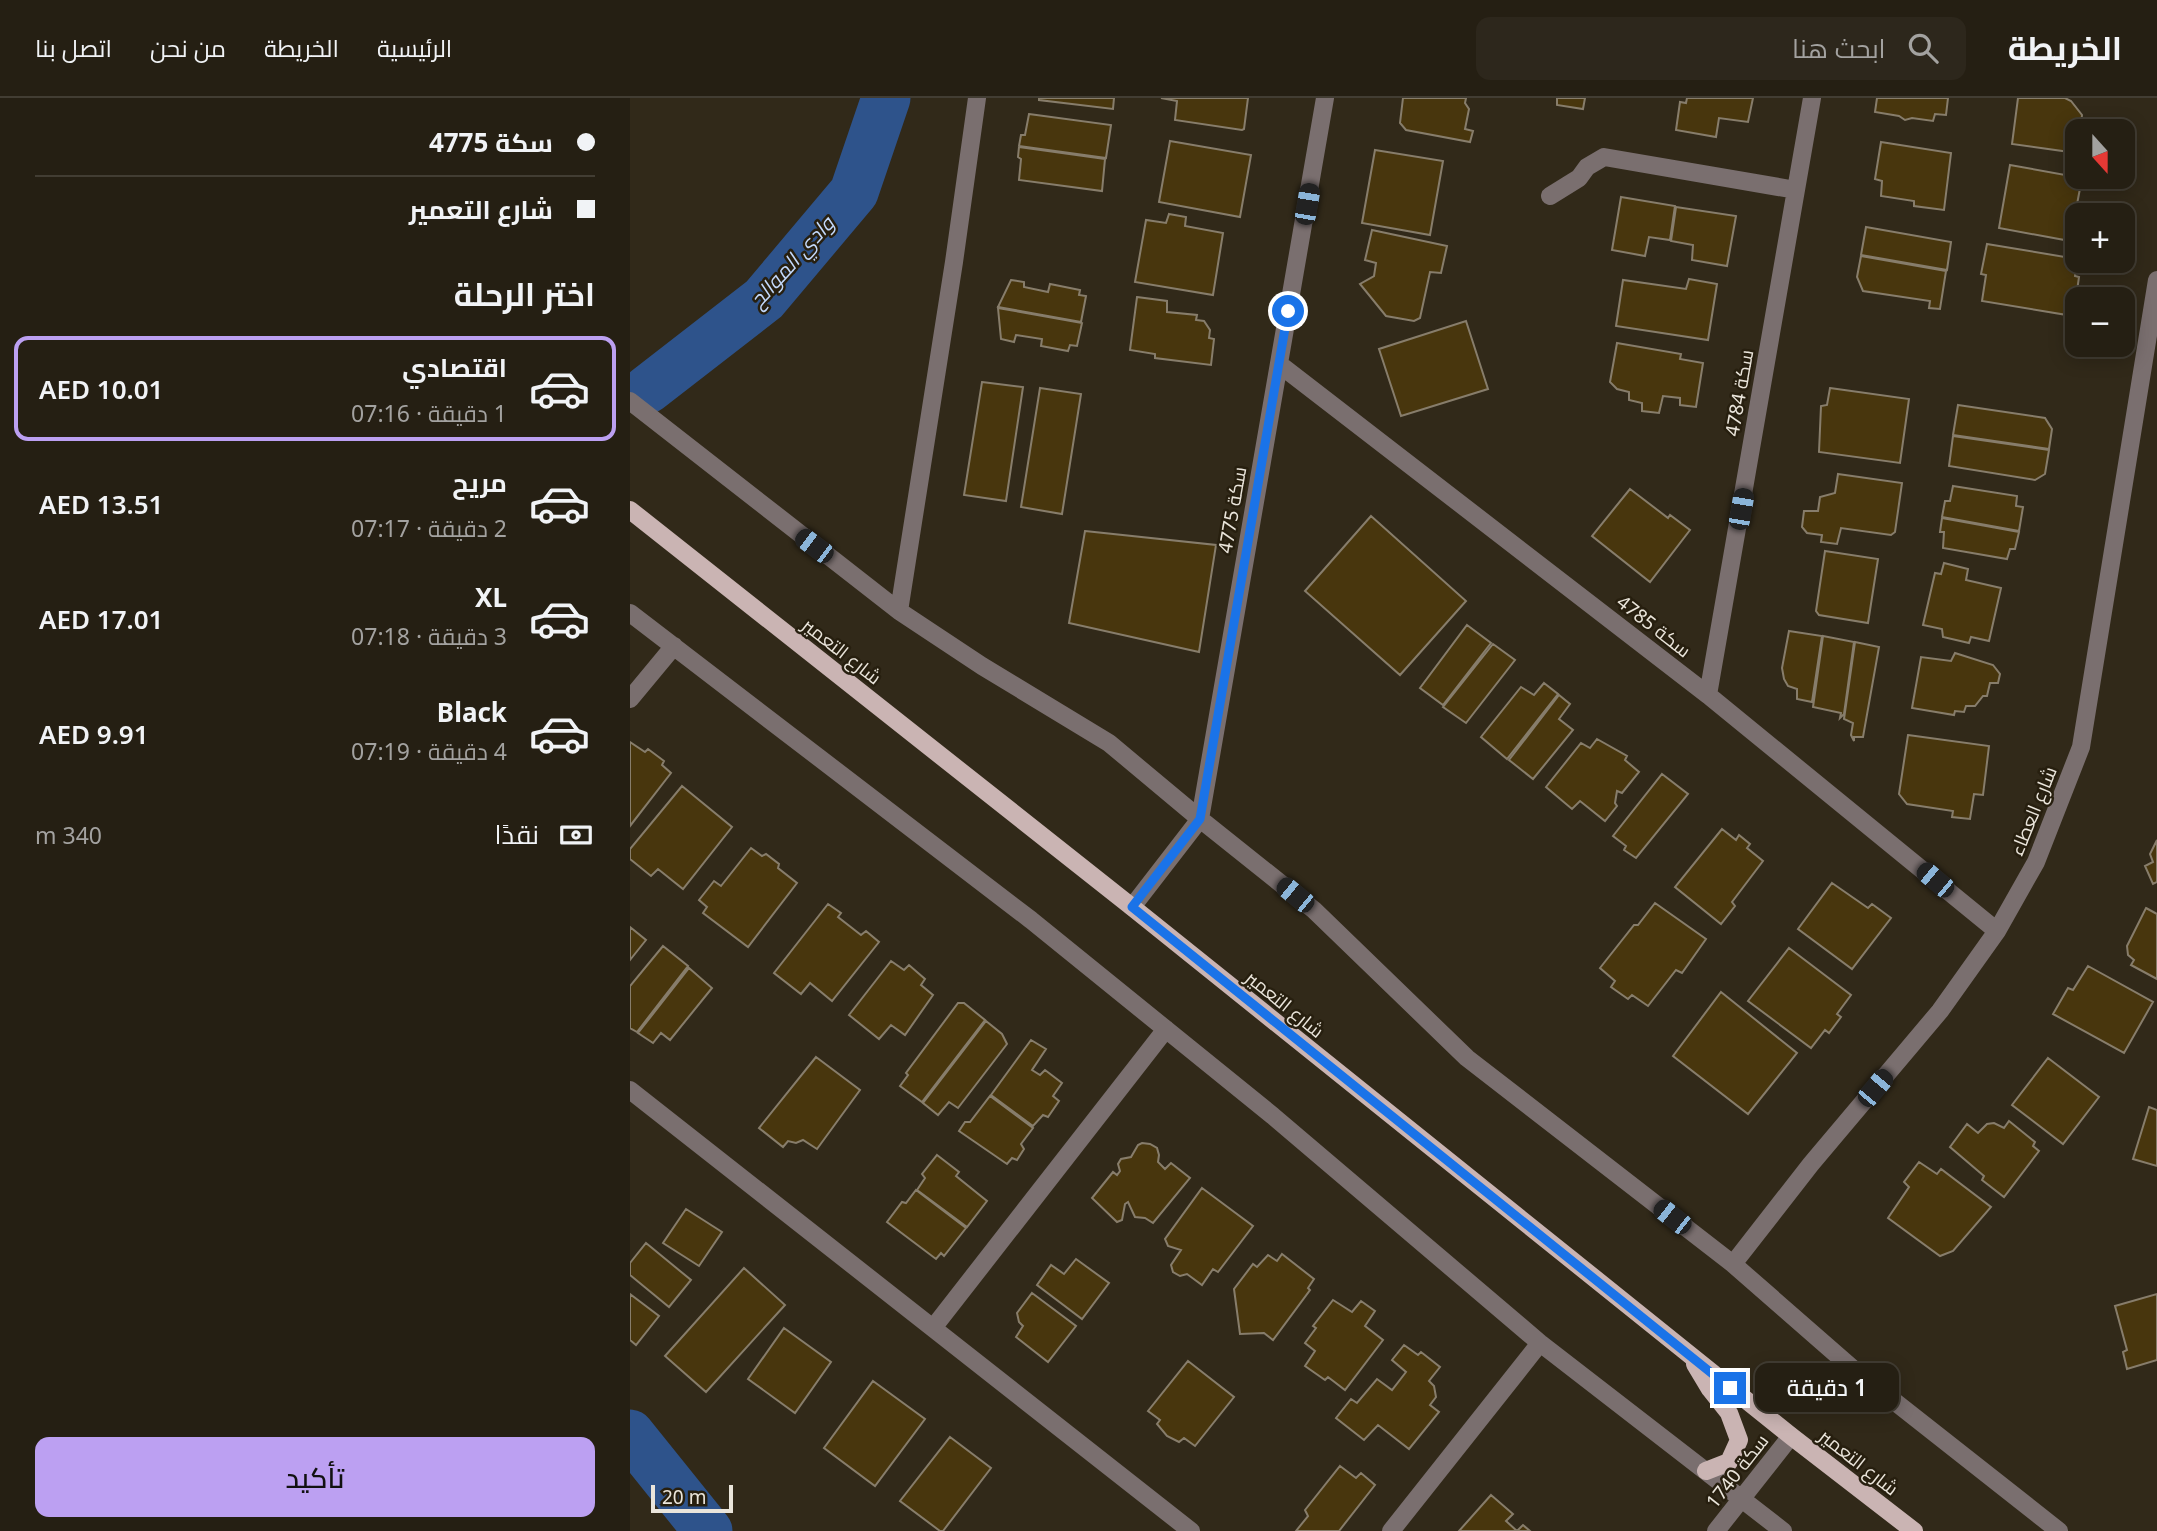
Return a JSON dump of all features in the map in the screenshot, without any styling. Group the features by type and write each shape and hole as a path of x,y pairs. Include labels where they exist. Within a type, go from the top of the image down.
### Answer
{"main road":[{"name":"شارع التعمير","path":"630,510 1132,907 1791,1436 1914,1531"},
{"path":"1690,1355 1710,1389 1729,1413 1739,1440 1729,1462 1706,1471"}],"street":[{"path":"899,611 977,98"},
{"name":"سكة 4775","path":"1132,907 1200,819 1325,98"},
{"name":"سكة 4784","path":"1708,695 1812,98"},
{"path":"1550,195 1578,178 1587,167 1604,157 1796,190"},
{"name":"شارع العطاء","path":"1733,1265 1811,1164 1940,1011 1997,931 2036,862 2081,747 2157,280"},
{"name":"سكة 4785","path":"1279,364 1708,695 1997,931"},
{"path":"630,401 899,611 982,666 1109,743 1314,910 1467,1058 1733,1265 1852,1368 2059,1531"},
{"path":"630,612 1031,920 1273,1116 1540,1343 1783,1531"},
{"path":"630,699 674,646"},
{"path":"933,1328 1166,1029"},
{"path":"630,1090 1191,1531"},
{"path":"1391,1531 1540,1343"},
{"name":"سكة 1740","path":"1716,1531 1791,1436"}],"building":[{"path":"1039,98 1114,98 1113,109"},
{"path":"1161,98 1248,98 1244,129 1175,120 1177,101"},
{"path":"1403,98 1466,98 1465,103 1469,109 1465,129 1473,131 1470,142 1406,130 1400,123"},
{"path":"1557,98 1585,98 1583,109 1557,105"},
{"path":"1687,98 1753,98 1748,122 1719,118 1716,137 1676,130 1680,102 1686,103"},
{"path":"1877,98 1948,98 1946,115 1935,114 1933,121 1912,118 1905,120 1899,116 1875,112"},
{"path":"2018,98 2065,98 2071,101 2082,115 2082,119 2065,119 2065,151 2012,144"},
{"path":"1029,114 1111,125 1106,158 1019,146 1021,135 1025,135"},
{"path":"1170,141 1251,155 1240,217 1159,202"},
{"path":"1881,142 1951,153 1944,210 1914,206 1914,201 1881,196 1882,181 1875,179"},
{"path":"1019,147 1105,159 1102,191 1019,180"},
{"path":"1375,150 1443,161 1430,235 1362,223"},
{"path":"2010,165 2065,175 2065,189 2080,189 2077,203 2065,203 2065,240 1999,228"},
{"path":"1621,197 1675,206 1670,240 1649,237 1645,256 1612,250"},
{"path":"1676,207 1736,216 1727,266 1692,260 1693,245 1671,241"},
{"path":"1169,214 1186,217 1185,226 1223,233 1213,295 1135,282 1146,220 1166,223"},
{"path":"1866,227 1951,242 1947,270 1861,255"},
{"path":"1372,230 1447,246 1441,273 1430,272 1420,318 1414,321 1386,316 1360,284 1374,276 1376,263 1365,260"},
{"path":"1987,244 2065,257 2065,273 2075,273 2075,276 2079,277 2078,287 2065,287 2065,315 1982,301 1986,275 1981,274"},
{"path":"1861,256 1946,271 1940,309 1929,308 1930,301 1863,291 1857,277"},
{"path":"1689,279 1717,284 1708,340 1616,326 1623,280 1686,289"},
{"path":"1011,280 1024,282 1024,287 1048,292 1050,284 1080,290 1079,295 1086,296 1081,322 998,307"},
{"path":"1137,297 1167,301 1167,312 1197,315 1196,320 1204,321 1210,330 1209,338 1214,339 1211,365 1155,358 1155,354 1130,350"},
{"path":"998,308 1082,323 1077,346 1070,345 1068,351 1041,346 1042,339 1016,335 1014,342 1001,339"},
{"path":"1466,321 1488,389 1401,416 1379,349"},
{"path":"1617,343 1681,354 1680,359 1703,363 1696,407 1680,405 1680,398 1663,396 1659,413 1642,411 1642,403 1629,400 1629,392 1617,389 1610,382"},
{"path":"982,382 1023,387 1006,501 964,495"},
{"path":"1040,388 1081,394 1062,514 1021,507"},
{"path":"1830,388 1909,399 1900,463 1819,452 1821,406 1827,405"},
{"path":"1958,405 2045,418 2052,429 2049,449 1953,435"},
{"path":"1953,436 2049,450 2045,474 2035,480 1949,466"},
{"path":"1838,474 1902,483 1895,532 1891,535 1841,528 1837,544 1821,542 1822,535 1807,533 1802,527 1804,511 1818,511 1820,497 1835,493"},
{"path":"1953,486 2017,496 2016,506 2023,507 2019,531 1942,517 1945,501 1950,501"},
{"path":"1630,489 1668,518 1670,515 1690,530 1650,582 1592,536"},
{"path":"1371,516 1466,601 1400,675 1305,591"},
{"path":"1942,518 2019,532 2015,549 2010,549 2007,559 1943,548 1944,532 1940,532"},
{"path":"1085,531 1216,545 1199,652 1069,623"},
{"path":"1825,551 1878,559 1868,623 1819,615 1816,611"},
{"path":"1944,563 1968,569 1966,580 2001,588 1989,641 1971,637 1969,643 1943,637 1942,629 1923,625 1935,573 1941,574"},
{"path":"1467,625 1491,643 1443,705 1420,688"},
{"path":"1789,631 1822,636 1812,702 1797,699 1797,689 1788,686 1784,679 1782,668"},
{"path":"1823,636 1854,642 1844,714 1840,718 1841,713 1813,707"},
{"path":"1855,642 1879,647 1863,737 1854,737 1854,741 1851,735 1853,723 1844,719"},
{"path":"1493,644 1515,660 1466,723 1443,707"},
{"path":"1955,653 1993,665 2000,674 1998,683 1990,683 1987,696 1983,696 1975,706 1966,706 1964,712 1955,711 1954,715 1912,708 1921,657 1951,661"},
{"path":"1544,683 1558,694 1507,759 1481,737 1521,687 1534,695"},
{"path":"1559,695 1570,704 1559,719 1573,730 1533,779 1509,760"},
{"path":"1908,735 1989,746 1983,795 1974,794 1970,819 1952,817 1953,811 1907,804 1899,794"},
{"path":"1597,739 1627,756 1625,760 1639,772 1622,793 1617,791 1617,806 1605,821 1580,801 1572,809 1546,787 1581,743 1590,748"},
{"path":"630,742 645,752 648,749 664,761 662,765 671,773 630,826"},
{"path":"1662,774 1688,794 1636,858 1624,850 1626,846 1613,836"},
{"path":"682,786 732,827 683,889 658,869 651,876 630,859 630,849"},
{"path":"1722,829 1736,840 1739,835 1750,844 1747,848 1763,861 1732,902 1735,906 1721,924 1675,887"},
{"path":"2157,840 2157,882 2153,884 2145,866 2153,862 2150,854"},
{"path":"751,848 762,856 766,854 797,883 748,947 703,913 707,907 699,900 714,881 721,886"},
{"path":"1832,883 1868,908 1872,904 1891,918 1852,969 1798,929"},
{"path":"1655,903 1706,939 1682,973 1676,970 1648,1006 1632,995 1628,999 1611,987 1615,981 1600,968"},
{"path":"828,904 841,913 838,917 861,935 866,931 879,942 832,1001 810,983 801,994 774,973"},
{"path":"2146,908 2157,914 2157,979 2131,965 2134,960 2128,955 2127,946"},
{"path":"630,927 646,940 630,960"},
{"path":"663,946 688,966 637,1032 630,1028 630,986"},
{"path":"1789,948 1851,995 1837,1014 1841,1017 1829,1033 1825,1030 1811,1048 1748,1001"},
{"path":"891,961 904,970 909,965 925,979 921,985 933,995 905,1035 891,1025 879,1039 849,1015"},
{"path":"2088,966 2153,1002 2124,1053 2053,1014 2068,988 2073,990"},
{"path":"689,968 712,988 670,1040 661,1033 653,1043 638,1033"},
{"path":"1721,992 1797,1053 1748,1114 1673,1056"},
{"path":"958,1003 964,1003 985,1020 922,1102 900,1086 908,1075 906,1073"},
{"path":"986,1021 1002,1034 1007,1044 958,1108 949,1102 938,1115 923,1103"},
{"path":"1031,1040 1046,1049 1032,1070 1040,1075 1045,1070 1062,1083 1053,1096 1059,1101 1048,1117 1043,1115 1033,1126 991,1095"},
{"path":"816,1057 860,1090 817,1149 803,1140 796,1143 788,1141 783,1147 759,1128"},
{"path":"2048,1058 2099,1097 2063,1144 2012,1105"},
{"path":"990,1096 1033,1128 1021,1144 1024,1149 1017,1160 1012,1158 1007,1164 959,1131 965,1122 970,1122"},
{"path":"2149,1107 2157,1110 2157,1166 2133,1159"},
{"path":"2009,1121 2035,1142 2033,1146 2039,1151 2004,1197 1982,1180 1984,1176 1950,1147 1967,1124 1978,1133 1987,1124 1994,1123 2004,1128"},
{"path":"1142,1143 1157,1148 1158,1162 1165,1169 1171,1163 1190,1178 1153,1223 1145,1218 1135,1217 1128,1202 1125,1204 1122,1220 1117,1222 1092,1198 1113,1172 1117,1175 1120,1171 1118,1164 1121,1159 1131,1157"},
{"path":"937,1155 959,1172 956,1176 987,1201 967,1227 917,1190 925,1178 922,1174"},
{"path":"1919,1162 1937,1174 1941,1169 1991,1207 1953,1251 1940,1256 1888,1218 1909,1187 1904,1182"},
{"path":"1202,1188 1253,1226 1218,1272 1213,1269 1202,1285 1187,1274 1180,1276 1173,1272 1171,1265 1181,1250 1168,1246 1165,1239"},
{"path":"916,1190 966,1228 944,1256 941,1253 936,1259 887,1222 902,1202 906,1203"},
{"path":"686,1209 722,1232 699,1266 663,1243"},
{"path":"646,1243 691,1280 669,1307 630,1275 630,1263"},
{"path":"1282,1254 1314,1279 1308,1288 1310,1290 1273,1340 1264,1333 1240,1334 1234,1289 1253,1264 1257,1267 1268,1255 1277,1261"},
{"path":"1076,1259 1109,1283 1082,1319 1037,1285 1051,1265 1064,1274"},
{"path":"744,1268 785,1305 706,1392 665,1356"},
{"path":"1032,1293 1076,1326 1048,1362 1016,1337 1023,1326 1017,1313"},
{"path":"630,1294 659,1316 636,1345 630,1340"},
{"path":"2157,1294 2157,1360 2127,1369 2123,1352 2127,1350 2115,1306"},
{"path":"1333,1300 1352,1312 1361,1301 1375,1311 1365,1326 1383,1340 1345,1390 1328,1377 1325,1380 1305,1366 1315,1351 1305,1343 1316,1328 1313,1326"},
{"path":"784,1328 831,1362 795,1413 748,1379"},
{"path":"1404,1345 1418,1355 1421,1352 1440,1367 1429,1381 1434,1386 1436,1397 1430,1405 1439,1412 1409,1449 1378,1425 1364,1440 1336,1418 1351,1399 1357,1403 1377,1379 1392,1390 1406,1372 1392,1360"},
{"path":"1188,1361 1234,1397 1195,1446 1184,1438 1179,1442 1167,1436 1157,1424 1160,1420 1148,1411"},
{"path":"873,1381 925,1419 875,1486 824,1448"},
{"path":"950,1437 991,1468 943,1531 940,1531 900,1501"},
{"path":"1340,1466 1356,1478 1361,1473 1375,1485 1339,1531 1296,1531 1308,1516 1305,1510"},
{"path":"1491,1495 1513,1514 1506,1521 1517,1531 1459,1531"},
{"path":"1523,1525 1530,1531 1517,1531"}],"waterway":[{"name":"وادي الموالح","path":"648,389 764,299 854,192 886,98"},
{"name":"وادي الموالح","path":"630,1434 708,1531"}],"route":[{"path":"1288,311 1200,819 1132,907 1730,1388"}]}
